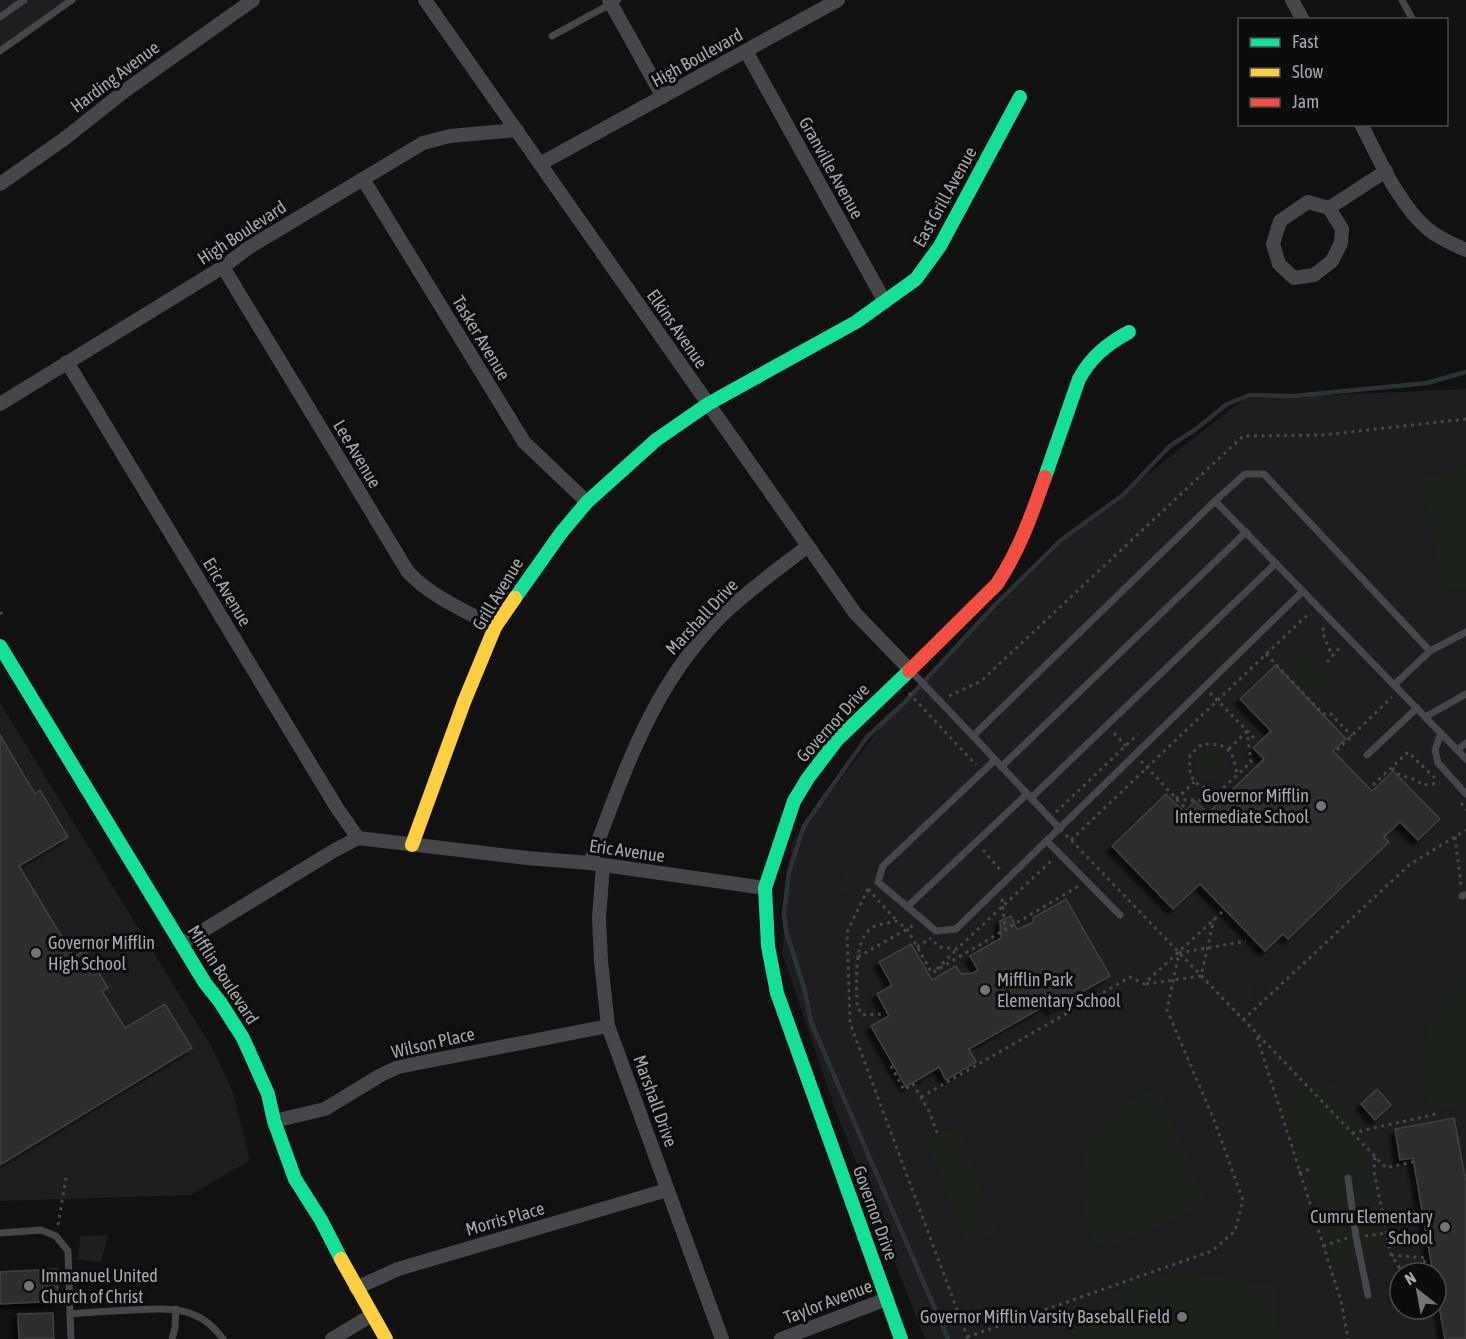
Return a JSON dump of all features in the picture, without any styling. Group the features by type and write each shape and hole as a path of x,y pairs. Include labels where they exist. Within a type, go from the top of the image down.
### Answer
{"street":[{"name":"Harding Avenue","path":"0,184 252,0"},
{"name":"Elkins Avenue","path":"425,0 855,613 910,670"},
{"path":"1292,0 1302,18"},
{"path":"613,1 663,97"},
{"name":"High Boulevard","path":"540,164 832,1"},
{"name":"Granville Avenue","path":"746,51 885,302"},
{"name":"East Grill Avenue","path":"885,302 916,279 929,262 1020,97"},
{"path":"1362,126 1386,171 1413,214 1442,239 1466,250"},
{"name":"High Boulevard","path":"0,404 423,142 450,136 517,130"},
{"path":"1329,208 1342,229 1341,243 1332,261 1314,275 1294,278 1279,264 1273,244 1280,221 1308,202 1329,208 1386,171"},
{"name":"Tasker Avenue","path":"363,178 524,442 587,502"},
{"name":"Lee Avenue","path":"223,267 408,572 437,595 495,627"},
{"name":"Grill Avenue","path":"412,845 464,702 495,627 543,556 587,502 656,440 708,404 856,322 885,302"},
{"name":"Governor Drive","path":"901,1339 777,993 768,946 765,888 786,821 808,778 853,723 971,611 997,584 1008,568 1027,527 1079,379 1087,363 1107,343 1129,332"},
{"name":"Eric Avenue","path":"67,362 337,808 358,838"},
{"name":"Marshall Drive","path":"722,1339 608,1026 597,864 629,759 668,682 705,634 728,610 808,546"},
{"name":"Mifflin Boulevard","path":"0,646 181,944 243,1038 267,1094 296,1179 386,1339"},
{"path":"181,944 334,850 358,838 412,845"},
{"name":"Eric Avenue","path":"412,845 597,864 765,888"},
{"name":"Wilson Place","path":"274,1120 325,1109 398,1067 608,1026"},
{"name":"Morris Place","path":"356,1288 398,1269 667,1190"},
{"name":"Taylor Avenue","path":"781,1339 887,1299"},
{"path":"332,1339 372,1315"}],"lane":[{"path":"0,16 24,0"},
{"path":"0,51 72,0"},
{"path":"1402,0 1412,18"},
{"path":"552,36 613,1"},
{"path":"973,736 1245,474 1264,474 1430,651"},
{"path":"1215,501 1466,759"},
{"path":"1001,767 1246,532"},
{"path":"907,907 1106,725 1276,563"},
{"path":"995,760 883,866 878,882 936,931 956,929 1303,591"},
{"path":"1394,685 1430,651 1466,632"},
{"path":"910,670 1060,829"},
{"path":"1425,717 1466,694"},
{"path":"1368,755 1417,708"},
{"path":"1441,733 1435,750 1438,763 1466,795"},
{"path":"1457,750 1466,743"},
{"path":"1047,841 1120,915"},
{"path":"1348,1178 1356,1237 1368,1295"},
{"path":"0,1233 41,1230 56,1236 68,1251 71,1339"},
{"path":"70,1314 176,1309 198,1316 216,1329 223,1339"},
{"path":"172,1339 176,1309"}],"path":[{"path":"0,614 6,610"},
{"path":"1314,614 1305,616 1071,840 1386,1168 1417,1161"},
{"path":"1320,620 1331,632"},
{"path":"1326,626 1322,631 1332,656"},
{"path":"1327,662 1343,644 1337,638"},
{"path":"1266,654 1323,714 1330,713 1352,736"},
{"path":"897,682 976,764 968,772"},
{"path":"1205,687 1256,740"},
{"path":"1337,750 1393,696 1386,689"},
{"path":"1106,725 1185,808"},
{"path":"1228,749 1247,731"},
{"path":"1176,799 1209,801 1251,762 1247,731"},
{"path":"1220,791 1205,789 1194,782 1189,770 1190,755 1202,744 1220,743 1228,749 1235,760 1237,775"},
{"path":"1373,785 1408,752 1447,789"},
{"path":"1392,768 1398,775 1415,778 1422,786 1440,783"},
{"path":"1176,799 1194,782"},
{"path":"1459,801 1466,810"},
{"path":"1243,1020 1409,865 1466,830"},
{"path":"1455,837 1464,895"},
{"path":"870,880 868,889 847,932 850,1023 967,1338 1212,1251 1235,1231 1244,1200 1214,1119 1167,1010 1179,953"},
{"path":"868,889 897,921"},
{"path":"1144,984 1222,912"},
{"path":"1201,976 1214,919"},
{"path":"858,957 907,929"},
{"path":"1179,953 1246,941"},
{"path":"933,973 957,949"},
{"path":"921,1097 1130,977 1144,984 1201,976"},
{"path":"1256,1034 1341,1301 1348,1339"},
{"path":"891,1066 904,1090 914,1084 938,1135"},
{"path":"1352,1133 1436,1114"},
{"path":"1376,1157 1374,1172 1390,1255 1394,1261"},
{"path":"1299,1173 1312,1168"},
{"path":"56,1236 66,1178"},
{"path":"1390,1255 1426,1258 1425,1261"}],"shaded area":[{"path":"0,0 76,0 0,55"},
{"path":"1466,389 1466,1339 925,1339 833,1103 782,953 792,843 892,712 1048,552 1244,399"},
{"path":"1466,468 1466,587 1443,591 1421,477"},
{"path":"1302,640 1346,686 1322,709 1278,664"},
{"path":"0,703 214,1051 234,1095 250,1160 191,1195 0,1201"},
{"path":"1211,749 1223,754 1228,766 1223,778 1211,783 1199,778 1194,766 1199,754"},
{"path":"845,872 852,872 862,882 849,896 842,894 839,889"},
{"path":"1245,981 1256,993 1245,1006 1237,1006 1230,1000 1230,993 1239,983"},
{"path":"1466,981 1466,1106 1440,1111 1437,1104 1427,1106 1423,1070 1426,1037 1431,1021 1440,1006"},
{"path":"1333,1081 1370,1117 1370,1158 1386,1254 1335,1267 1281,1102"},
{"path":"1159,1087 1208,1205 1108,1249 1104,1242 1094,1246 1083,1213 1079,1181 1085,1152 1103,1122 1124,1101"},
{"path":"959,1127 998,1232 966,1244 926,1139"},
{"path":"108,1235 101,1262 77,1259 81,1236"},
{"name":"Governor Mifflin Varsity Baseball Field","path":"1182,1271 1275,1285 1280,1339 1065,1339 1105,1299 1131,1283"}],"building":[{"name":"Governor Mifflin Intermediate School","path":"1276,665 1346,739 1333,751 1372,791 1393,771 1440,819 1418,840 1400,822 1384,837 1389,842 1288,939 1283,934 1265,951 1200,884 1173,909 1112,846 1166,794 1184,812 1195,801 1208,813 1264,759 1253,748 1271,731 1240,699"},
{"name":"Governor Mifflin High School","path":"0,735 35,794 40,790 68,837 19,866 74,957 85,950 108,988 102,991 125,1028 165,1004 192,1048 0,1165"},
{"name":"Mifflin Park Elementary School","path":"1066,899 1110,976 1051,1010 1048,1004 969,1049 976,1062 946,1080 939,1067 906,1087 871,1026 889,1016 877,994 892,985 879,962 911,944 932,980 956,966 961,974 973,973 978,970 970,956 1001,938 1000,921 1011,916 1017,930"},
{"path":"1377,1089 1391,1105 1375,1120 1361,1104"},
{"name":"Cumru Elementary School","path":"1454,1118 1466,1182 1466,1339 1445,1339 1442,1321 1448,1321 1448,1261 1431,1261 1413,1158 1400,1160 1395,1129"},
{"name":"Immanuel United Church of Christ","path":"57,1269 58,1301 0,1304 0,1272"},
{"name":"Immanuel United Church of Christ","path":"53,1313 54,1339 19,1339 18,1314"}],"waterway":[{"path":"948,1339 811,1022 805,991 786,931 784,913 789,872 804,826 867,737 904,703 994,606 1061,540 1123,495 1170,446 1227,404 1250,395 1294,396 1427,383 1466,372"}],"traffic: fast":[{"path":"515,598 561,533 587,502 656,440 708,404 856,322 916,279 940,246 1020,97"},
{"path":"1045,477 1079,379 1100,352 1129,332"},
{"path":"0,646 205,983 243,1038 268,1094 274,1121 295,1179 321,1220 341,1259"},
{"path":"901,1339 777,993 768,946 765,888 794,801 808,778 837,740 909,671"}],"traffic: slow":[{"path":"412,845 464,702 495,627 515,598"},
{"path":"341,1259 386,1339"}],"traffic: jam":[{"path":"909,671 997,584 1018,545 1045,477"}],"place":[{"name":"Governor Mifflin Intermediate School","path":"1321,806"},
{"name":"Governor Mifflin High School","path":"36,953"},
{"name":"Mifflin Park Elementary School","path":"985,990"},
{"name":"Cumru Elementary School","path":"1445,1227"},
{"name":"Immanuel United Church of Christ","path":"29,1286"},
{"name":"Governor Mifflin Varsity Baseball Field","path":"1182,1317"}]}
